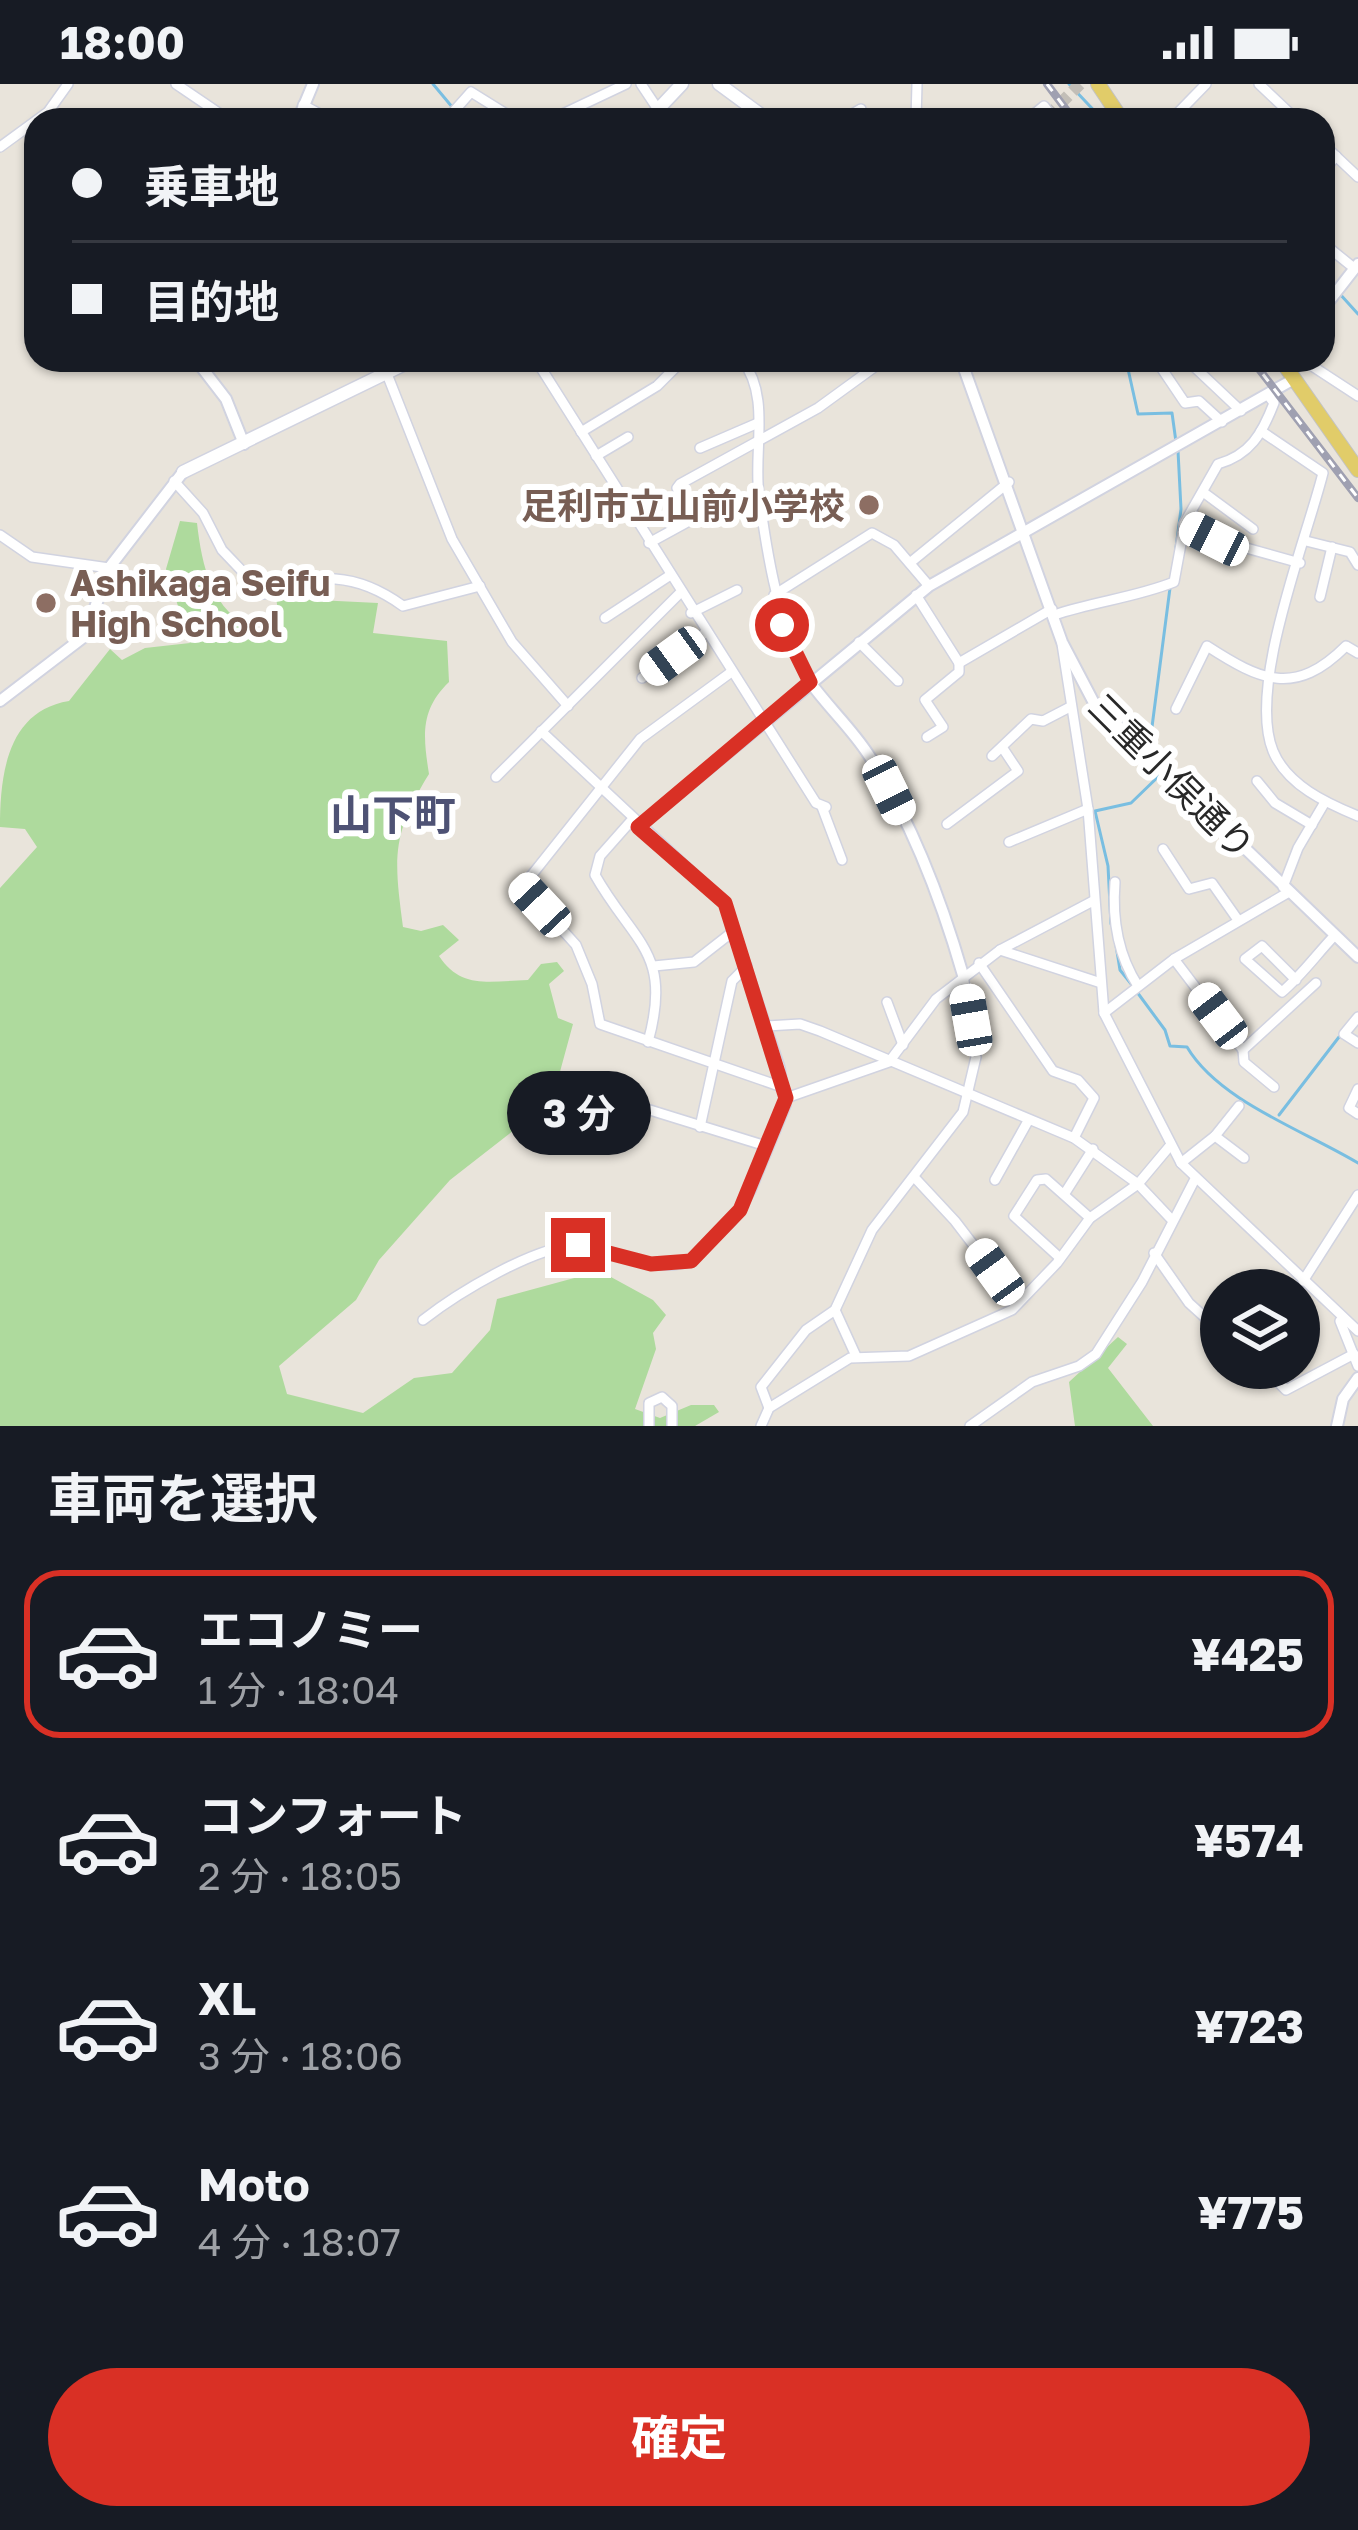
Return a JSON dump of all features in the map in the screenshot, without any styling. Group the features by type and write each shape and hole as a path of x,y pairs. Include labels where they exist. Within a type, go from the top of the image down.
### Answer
{"main road":[{"path":"658,108 682,84"},
{"path":"719,84 752,108"},
{"path":"178,477 390,372"},
{"path":"1290,372 1358,470"}],"street":[{"path":"302,108 313,84"},
{"path":"575,108 626,84"},
{"path":"1186,84 1196,94"},
{"path":"1184,108 1206,84"},
{"path":"1259,84 1285,108"},
{"path":"171,87 209,108"},
{"path":"457,108 471,92 497,108"},
{"path":"303,105 309,108"},
{"path":"1336,156 1358,177"},
{"path":"1335,293 1356,266"},
{"path":"205,372 226,399 244,444"},
{"path":"383,372 452,539 512,642 568,706"},
{"path":"544,372 760,722 824,807 842,860"},
{"path":"581,432 657,386 670,372"},
{"path":"750,372 755,379 774,595 782,625 810,682 857,736 928,869 964,975 976,1058 968,1096 954,1129 872,1230 836,1310 806,1330 761,1387 769,1408"},
{"path":"650,543 691,520 692,512 677,488 680,484 818,408 868,372"},
{"name":"三重小俣通り","path":"966,372 1009,482 1062,642 1108,722 1358,957"},
{"path":"1164,372 1185,404 1199,401 1222,422"},
{"path":"1200,372 1241,411"},
{"path":"1321,372 1358,396"},
{"path":"648,1042 658,1004 654,966 644,940 595,875 596,862 635,824 928,586 1294,379"},
{"path":"959,664 1053,612 1108,598 1132,599 1174,581 1184,524 1218,464 1237,460 1261,431 1274,404 1268,395"},
{"path":"700,448 758,423"},
{"path":"1261,431 1323,473 1271,651 1273,751 1290,776 1325,802 1358,816"},
{"path":"596,456 628,437"},
{"path":"0,701 86,636 109,568 178,477 222,550 264,594 318,575 373,587 403,606 481,586"},
{"path":"911,562 1009,482"},
{"path":"1203,491 1253,530"},
{"path":"1184,524 1214,539 1300,563"},
{"path":"774,595 860,536 872,533 911,562 928,586"},
{"path":"0,535 32,556 109,568"},
{"path":"1306,542 1350,552 1358,565"},
{"path":"1320,597 1332,547"},
{"path":"604,618 669,576"},
{"path":"692,613 737,590"},
{"path":"496,777 680,595"},
{"path":"916,595 959,664 959,673 925,700 943,728 927,737"},
{"path":"642,678 705,633"},
{"path":"859,642 898,681"},
{"path":"1062,642 1088,809 1104,1013 1146,1089 1169,1147 1195,1179 1290,1269"},
{"path":"1176,709 1207,646 1255,677 1312,675 1346,646 1358,653"},
{"path":"730,673 645,733 523,886 576,945 600,1024 784,1093 889,1062 936,999 979,963 1093,901"},
{"path":"992,756 1031,719 1043,721 1070,707"},
{"path":"423,1320 492,1273 571,1246 651,1264 686,1264 740,1210 784,1093 767,1026 718,893 635,824 541,731"},
{"path":"946,824 1018,770 1002,747"},
{"path":"1257,781 1275,803 1312,825"},
{"path":"1104,1013 1174,958 1286,890 1325,802"},
{"path":"1010,842 1088,809"},
{"path":"1163,849 1189,889 1212,884 1238,920"},
{"path":"1115,882 1112,915 1124,964 1138,986"},
{"path":"654,966 693,963 735,931"},
{"path":"1296,980 1262,946 1245,959 1282,992 1296,980 1335,935"},
{"path":"1000,950 1098,982"},
{"path":"1174,958 1243,1050 1244,1062 1274,1088"},
{"path":"979,963 1053,1071 1078,1080 1094,1098 1074,1138"},
{"path":"700,1126 717,1066 732,981 747,966"},
{"path":"1243,1050 1316,982"},
{"path":"887,1002 903,1045"},
{"path":"1358,1017 1344,1034 1358,1043"},
{"path":"767,1026 800,1024 1074,1138 1138,1184 1172,1220"},
{"path":"566,1084 766,1146"},
{"path":"1358,1089 1349,1108 1358,1114"},
{"path":"1181,1163 1216,1136 1239,1106"},
{"path":"995,1180 1028,1121"},
{"path":"1216,1136 1244,1158"},
{"path":"761,1426 769,1408 856,1356 896,1358 984,1327 1017,1302 1090,1218 1138,1184 1169,1147"},
{"path":"1066,1193 1093,1149"},
{"path":"915,1178 976,1245 1017,1302"},
{"path":"1060,1258 1014,1216 1040,1178 1066,1193 1090,1218"},
{"path":"970,1426 1031,1382 1078,1366 1096,1354 1195,1179"},
{"path":"1311,1269 1358,1195"},
{"path":"1154,1253 1200,1313"},
{"path":"1320,1298 1358,1331"},
{"path":"836,1310 856,1356"},
{"path":"1320,1375 1356,1360 1337,1316"},
{"path":"1337,1426 1343,1399 1358,1378"},
{"path":"649,1426 649,1403 656,1397 672,1406 672,1426"}],"green space":[{"path":"180,521 197,523 212,586 229,612 257,631 279,616 276,598 378,603 373,633 447,641 449,682 433,703 426,724 429,774 408,814 398,848 403,927 421,931 443,925 459,940 439,956 467,979 528,980 541,964 557,962 564,971 549,984 558,1018 573,1024 558,1079 527,1120 450,1180 379,1260 356,1300 279,1366 287,1394 363,1413 414,1378 452,1373 490,1330 497,1299 600,1271 653,1300 666,1315 653,1333 656,1349 635,1409 660,1418 691,1405 714,1405 719,1412 695,1426 0,1426 0,888 37,847 25,829 0,827 5,767 11,748 32,718 69,701 110,649 122,660 145,648 190,643 166,569"},
{"path":"1118,1337 1127,1344 1108,1368 1153,1426 1075,1426 1069,1382"}],"waterway":[{"path":"433,84 453,108"},
{"path":"1069,84 1092,108"},
{"path":"1339,293 1358,314"},
{"path":"1129,372 1138,414 1172,413 1176,442"},
{"path":"1176,548 1181,509 1178,451"},
{"path":"1149,750 1170,588"},
{"path":"1111,924 1108,866 1095,811 1131,803 1161,774"},
{"path":"1115,939 1120,970 1132,985"},
{"path":"1137,992 1165,1030 1170,1046 1187,1047 1201,1066 1241,1099 1358,1163"},
{"path":"1279,1115 1339,1037"}],"tunnel":[{"path":"1056,108 1080,84"}],"railway":[{"path":"1047,84 1065,108"},
{"path":"1261,372 1358,498"}],"place":[{"name":"足利市立山前小学校","path":"869,505"},
{"name":"Ashikaga Seifu High School","path":"46,603"}],"district":[{"name":"山下町","path":"393,814"}],"route":[{"path":"578,1245 651,1264 691,1261 740,1210 784,1109 781,1068 725,903 638,827 810,682 782,625"}]}
